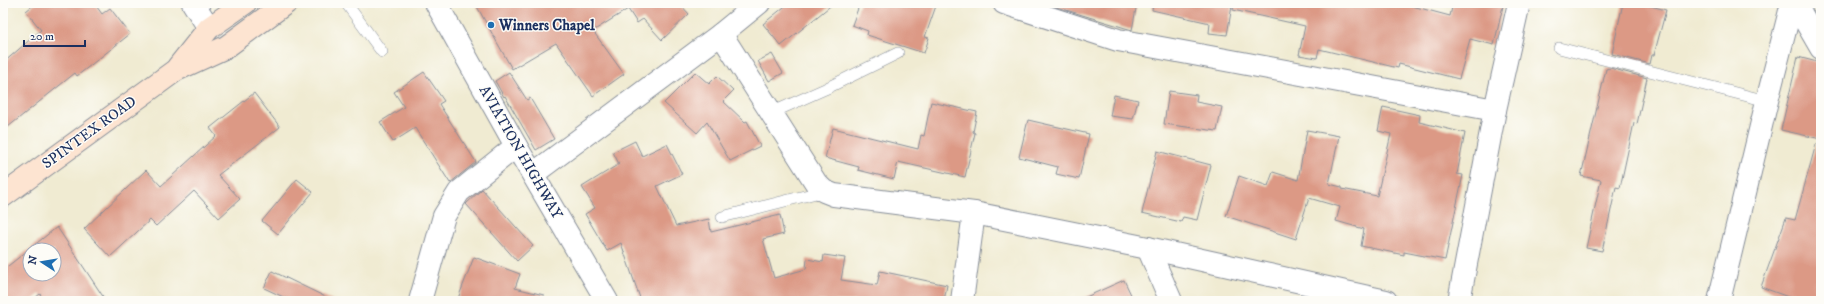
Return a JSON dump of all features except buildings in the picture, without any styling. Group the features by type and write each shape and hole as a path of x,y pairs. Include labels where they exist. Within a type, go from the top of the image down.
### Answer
{"main road":[{"name":"SPINTEX ROAD","path":"176,70 209,28 245,3"},
{"name":"SPINTEX ROAD","path":"3,196 176,70 226,47 286,3"}],"street":[{"path":"193,3 209,28"},
{"name":"AVIATION HIGHWAY","path":"436,3 516,146 607,301"},
{"path":"533,174 721,34 759,3"},
{"path":"1004,3 1118,40 1495,110"},
{"path":"1459,301 1495,110 1519,3"},
{"path":"1719,301 1792,3"},
{"path":"1795,3 1821,48"},
{"path":"721,34 816,183 824,191 834,195 974,213 1148,248 1386,301"},
{"path":"420,301 444,216 459,192 516,146"},
{"path":"962,301 974,213"},
{"path":"1148,248 1172,301"}],"lane":[{"path":"346,3 382,52"},
{"path":"1559,48 1767,101"},
{"path":"771,113 825,89 898,53"},
{"path":"722,217 824,191"}],"place":[{"name":"Winners Chapel","path":"491,25"}]}
